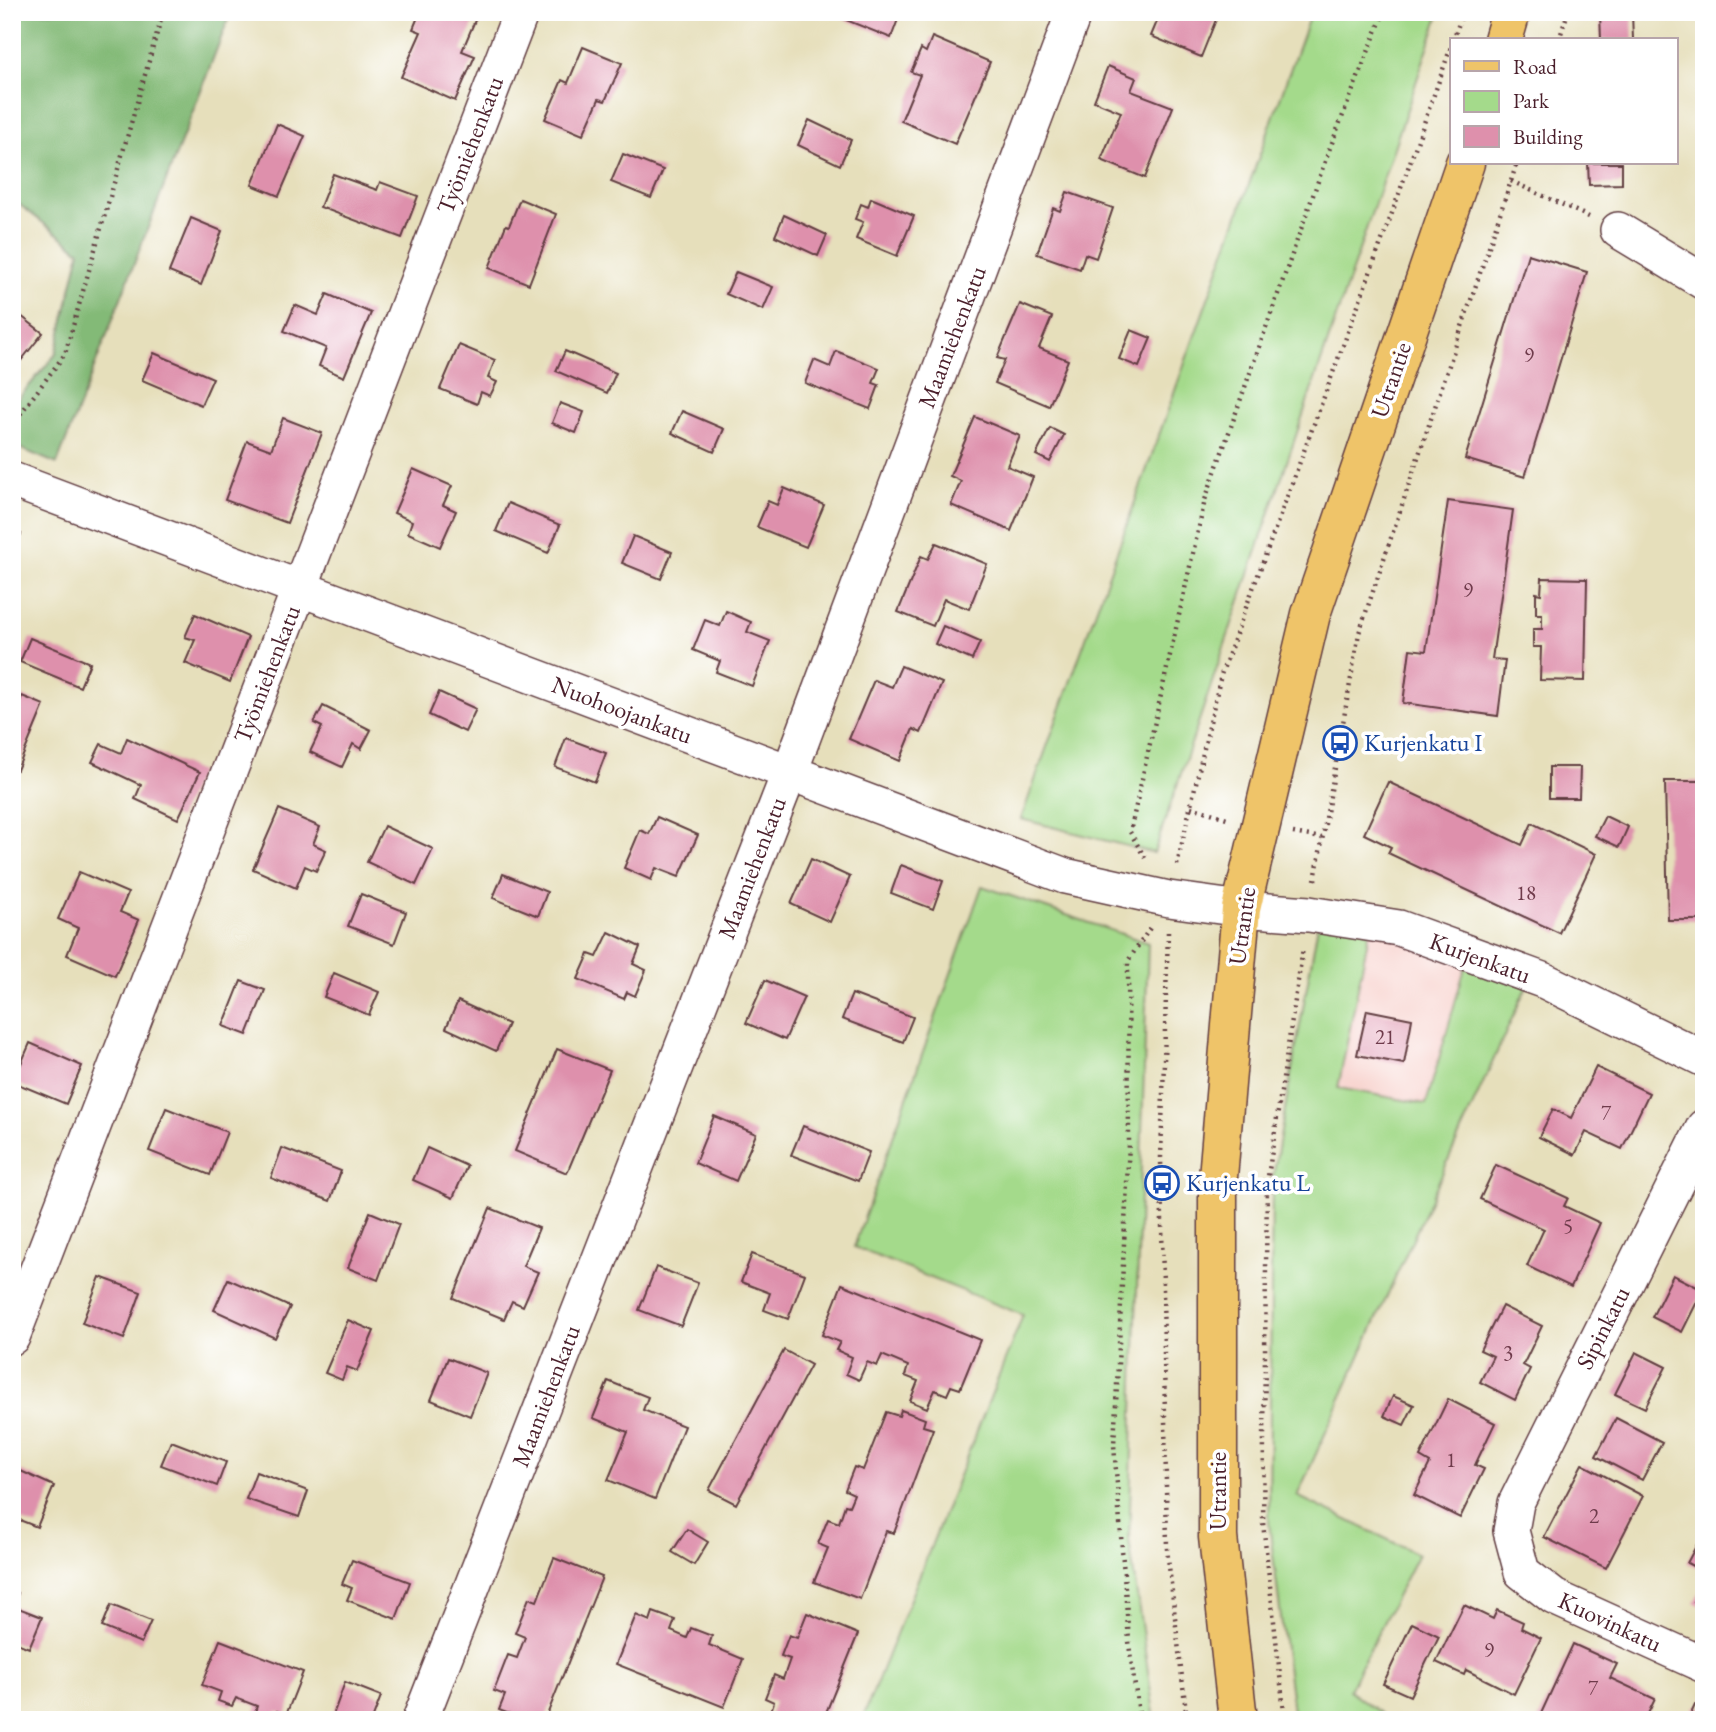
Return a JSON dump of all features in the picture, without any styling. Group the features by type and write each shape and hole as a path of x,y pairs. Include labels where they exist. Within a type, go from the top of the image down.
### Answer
{"main road":[{"path":"1504,38 1511,12"},
{"name":"Utrantie","path":"1238,1720 1218,1537 1218,1177 1241,909 1311,614 1465,164"}],"street":[{"name":"Työmiehenkatu","path":"12,1337 521,12"},
{"name":"Maamiehenkatu","path":"420,1720 789,774 1074,12"},
{"path":"1618,230 1704,282"},
{"name":"Nuohoojankatu","path":"12,480 1065,876 1169,899 1241,909"},
{"name":"Kurjenkatu","path":"1241,909 1309,914 1399,928 1545,981 1704,1059"},
{"name":"Sipinkatu","path":"1511,1531 1516,1503 1704,1127"},
{"name":"Kuovinkatu","path":"1511,1531 1522,1572 1555,1597 1704,1665"}],"path":[{"path":"12,425 65,354 163,12"},
{"path":"1140,1720 1130,1653 1114,1446 1129,1143 1128,961 1169,899 1129,832 1205,500 1328,153 1384,12"},
{"path":"1454,38 1463,12"},
{"path":"1560,38 1568,12"},
{"path":"1511,181 1618,230"}],"shaded area":[{"path":"1370,928 1468,957 1426,1104 1337,1088"}],"green space":[{"path":"12,12 231,12 57,464 12,445 12,406 56,354 80,251 12,199"},
{"path":"1311,12 1440,12 1154,853 1021,819"},
{"path":"982,886 1148,943 1129,1540 1155,1720 862,1720 1023,1315 854,1247"},
{"path":"1319,919 1370,928 1338,1088 1426,1104 1468,957 1529,981 1297,1496 1418,1554 1349,1690 1389,1720 1294,1720 1269,1523 1272,1182"}],"building":[{"path":"420,12 464,12 476,18 462,51 475,56 455,101 401,77 421,32 413,29"},
{"path":"843,12 900,14 891,38 841,18"},
{"path":"1161,12 1219,12 1201,57 1151,36"},
{"path":"1600,12 1632,12 1633,38 1601,38"},
{"path":"932,37 990,62 955,144 901,121 920,75 911,72 921,49 926,52"},
{"path":"583,47 622,63 605,101 599,99 583,135 545,119 562,80 568,83"},
{"path":"1108,66 1136,78 1131,91 1173,107 1145,178 1101,160 1121,112 1094,101"},
{"path":"809,120 851,140 840,165 798,145"},
{"path":"277,124 305,136 279,196 252,185"},
{"path":"623,154 663,170 651,198 611,182"},
{"path":"1588,164 1622,164 1622,184 1589,185"},
{"path":"333,174 377,190 380,182 418,196 402,238 320,207"},
{"path":"1067,192 1113,208 1096,258 1085,254 1080,269 1037,254 1053,208 1060,211"},
{"path":"871,198 914,216 897,256 856,239 863,222 855,219 861,204 868,207"},
{"path":"520,199 556,214 529,284 489,268 506,225 509,226"},
{"path":"784,215 827,235 818,256 775,236"},
{"path":"191,218 222,231 201,285 169,272"},
{"path":"1528,254 1587,272 1525,477 1465,459"},
{"path":"736,272 773,287 763,310 726,294"},
{"path":"327,294 371,313 344,377 319,366 326,348 284,331 295,305 318,315"},
{"path":"1020,304 1052,317 1039,348 1068,360 1049,406 995,383 1005,360 997,358"},
{"path":"12,309 43,333 12,372"},
{"path":"1131,330 1151,338 1139,367 1119,359"},
{"path":"459,345 495,360 488,378 497,382 490,396 481,392 477,404 440,389"},
{"path":"565,351 616,373 607,393 556,371"},
{"path":"836,351 879,368 873,383 879,385 870,409 805,383 814,360 830,367"},
{"path":"154,353 213,378 201,405 142,380"},
{"path":"560,403 584,412 576,433 552,423"},
{"path":"682,411 724,429 714,452 672,433"},
{"path":"975,417 1020,436 1007,466 1033,477 1011,531 951,505 961,481 950,476"},
{"path":"283,418 322,433 287,523 225,500 247,441 271,450"},
{"path":"1050,428 1064,435 1050,462 1036,455"},
{"path":"413,469 452,486 443,505 456,511 440,547 408,533 412,521 394,513"},
{"path":"784,488 824,505 806,547 757,527 768,501 777,505"},
{"path":"1448,501 1513,510 1492,659 1505,660 1498,716 1403,703 1410,649 1426,651"},
{"path":"508,503 560,525 548,553 496,531"},
{"path":"12,530 21,534 12,554"},
{"path":"633,536 672,552 661,579 622,563"},
{"path":"936,543 987,564 969,609 944,599 933,626 898,612 921,556 928,559"},
{"path":"1542,578 1587,579 1585,681 1540,680 1541,647 1533,647 1533,629 1542,629 1542,614 1536,614 1536,593 1541,594"},
{"path":"726,611 751,622 747,632 770,641 752,686 716,672 720,661 693,650 705,620 720,626"},
{"path":"195,614 248,637 230,682 185,663 195,640 185,637"},
{"path":"943,626 980,642 972,660 935,644"},
{"path":"30,638 90,663 80,687 20,662"},
{"path":"901,666 942,683 921,733 913,729 900,761 849,739 874,680 892,687"},
{"path":"439,692 476,709 465,732 429,715"},
{"path":"22,696 44,705 17,770 12,768 12,720"},
{"path":"323,706 371,730 361,749 353,744 342,767 310,752 322,727 314,723"},
{"path":"127,738 200,772 178,819 135,799 141,785 92,762 101,744 121,753"},
{"path":"566,738 606,753 595,782 555,767"},
{"path":"1549,767 1580,767 1579,798 1549,798"},
{"path":"1665,781 1701,781 1704,920 1668,920"},
{"path":"1388,782 1522,845 1532,823 1596,854 1559,933 1388,853 1391,847 1364,834"},
{"path":"279,809 320,827 313,844 326,850 316,871 305,866 296,888 253,869"},
{"path":"1605,816 1628,827 1619,847 1595,836"},
{"path":"657,817 698,835 679,877 656,868 651,880 624,868 640,830 649,834"},
{"path":"384,826 433,849 416,885 367,862"},
{"path":"811,859 850,877 830,922 791,904"},
{"path":"901,865 943,881 933,909 891,893"},
{"path":"79,872 128,893 120,912 139,920 115,976 67,955 78,928 58,919"},
{"path":"503,874 547,892 538,916 493,898"},
{"path":"361,894 406,912 394,944 348,926"},
{"path":"609,932 640,947 633,964 646,970 635,996 627,992 624,999 578,979 589,954 597,957"},
{"path":"334,973 379,992 369,1015 324,997"},
{"path":"765,980 804,997 785,1040 746,1023"},
{"path":"241,981 265,990 247,1035 223,1026"},
{"path":"852,994 913,1017 903,1042 842,1019"},
{"path":"458,1001 508,1024 496,1051 446,1028"},
{"path":"1367,1010 1412,1019 1404,1064 1357,1055"},
{"path":"30,1043 82,1066 66,1104 13,1082"},
{"path":"557,1049 610,1070 567,1173 515,1151"},
{"path":"1596,1067 1649,1093 1622,1149 1586,1132 1575,1155 1539,1137 1553,1109 1571,1118"},
{"path":"166,1108 227,1132 210,1175 149,1151"},
{"path":"714,1116 756,1134 736,1181 695,1163"},
{"path":"803,1126 869,1152 858,1181 791,1155"},
{"path":"282,1148 341,1171 330,1201 271,1178"},
{"path":"427,1148 467,1166 453,1198 413,1180"},
{"path":"1496,1165 1568,1198 1564,1206 1600,1223 1571,1287 1527,1266 1544,1229 1480,1199"},
{"path":"490,1208 539,1228 523,1266 538,1272 523,1306 512,1301 504,1319 453,1298"},
{"path":"370,1212 399,1224 378,1280 348,1268"},
{"path":"752,1254 805,1274 788,1319 764,1310 770,1293 741,1282"},
{"path":"656,1267 698,1283 681,1326 639,1310"},
{"path":"1673,1275 1703,1290 1682,1332 1652,1317"},
{"path":"100,1277 141,1292 124,1339 82,1323"},
{"path":"228,1279 290,1307 275,1338 214,1310"},
{"path":"842,1284 980,1340 960,1389 951,1386 947,1395 935,1390 927,1408 910,1401 918,1381 905,1376 908,1366 882,1355 877,1366 867,1362 859,1380 846,1374 852,1357 836,1350 840,1342 822,1335"},
{"path":"1502,1306 1542,1326 1523,1365 1530,1369 1515,1400 1480,1382 1493,1356 1480,1350"},
{"path":"348,1320 374,1331 357,1371 347,1367 342,1380 325,1373"},
{"path":"784,1350 811,1365 736,1504 709,1490"},
{"path":"1636,1352 1666,1367 1645,1408 1615,1394"},
{"path":"448,1358 487,1373 470,1416 431,1400"},
{"path":"608,1381 648,1397 643,1410 684,1426 655,1499 608,1480 628,1432 593,1418"},
{"path":"1393,1396 1414,1405 1404,1425 1384,1416"},
{"path":"1448,1399 1495,1423 1475,1465 1484,1469 1460,1518 1414,1495 1430,1463 1420,1457"},
{"path":"901,1410 925,1419 923,1426 933,1429 894,1533 886,1531 860,1599 814,1582 828,1548 818,1544 828,1519 839,1523 845,1505 849,1506 854,1494 845,1490 854,1467 863,1470 886,1412 899,1416"},
{"path":"1616,1418 1662,1442 1642,1480 1596,1456"},
{"path":"171,1441 226,1462 217,1486 161,1465"},
{"path":"1582,1464 1643,1496 1606,1568 1544,1537"},
{"path":"14,1468 54,1486 37,1527 12,1517"},
{"path":"256,1472 308,1491 299,1517 246,1499"},
{"path":"687,1529 708,1542 694,1565 672,1552"},
{"path":"1704,1531 1704,1572 1687,1563"},
{"path":"554,1558 602,1577 545,1720 525,1720 499,1710 505,1695 494,1691 508,1655 517,1658 525,1637 515,1633 529,1598 537,1601"},
{"path":"352,1560 410,1582 396,1619 347,1600 352,1588 342,1584"},
{"path":"1704,1584 1704,1607 1694,1602"},
{"path":"12,1590 18,1593 13,1606 42,1617 29,1648 12,1641"},
{"path":"111,1605 151,1621 141,1643 102,1627"},
{"path":"1464,1605 1493,1619 1497,1610 1523,1622 1521,1628 1541,1638 1514,1694 1466,1670 1464,1675 1436,1662"},
{"path":"653,1612 675,1620 671,1631 687,1638 691,1628 712,1636 709,1645 743,1659 724,1707 616,1664 636,1615 650,1621"},
{"path":"807,1613 858,1634 823,1720 758,1720 760,1713 769,1717 774,1702 765,1698 774,1675 783,1679 790,1659 781,1656 789,1635 797,1638"},
{"path":"1412,1623 1439,1636 1410,1696 1383,1684"},
{"path":"220,1640 303,1672 286,1715 277,1711 274,1720 267,1720 254,1715 257,1706 236,1698 232,1706 218,1701 221,1692 202,1685"},
{"path":"1573,1644 1617,1664 1610,1678 1655,1699 1645,1720 1538,1720"},
{"path":"345,1682 381,1696 372,1720 332,1718"},
{"path":"1695,1705 1704,1709 1704,1720 1688,1720"}],"place":[{"name":"Kurjenkatu I","path":"1340,743"},
{"name":"Kurjenkatu L","path":"1162,1183"}]}
